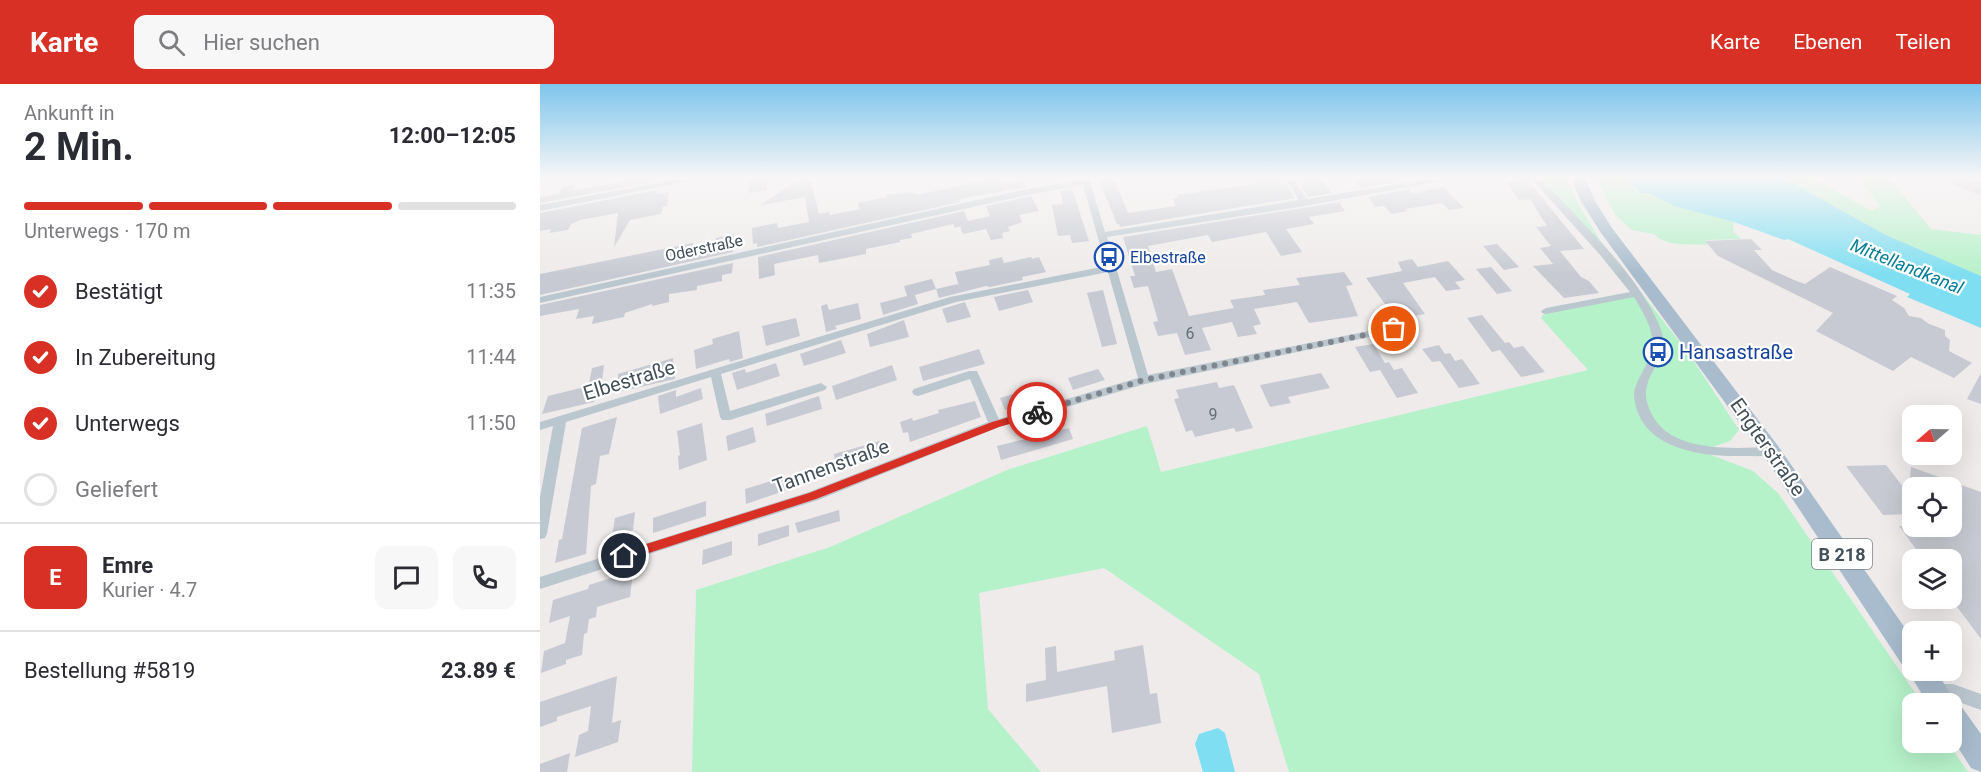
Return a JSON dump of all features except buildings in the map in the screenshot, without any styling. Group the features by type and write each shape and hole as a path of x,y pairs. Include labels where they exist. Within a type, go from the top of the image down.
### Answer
{"main road":[{"name":"Engterstraße","path":"1594,210 1615,242 1772,451 1902,643"},
{"path":"1962,730 1981,758"}],"street":[{"name":"Oderstraße","path":"540,300 945,210"},
{"path":"1095,210 1112,267 1139,382"},
{"path":"1103,235 1260,210"},
{"path":"1563,210 1636,294 1658,335 1658,352 1639,392 1645,414 1653,427 1673,441 1700,451 1772,451"},
{"name":"Elbestraße","path":"540,426 954,299 1112,267"},
{"path":"1546,311 1636,294"},
{"name":"Tannenstraße","path":"540,583 813,496 995,424 1139,382 1404,327"},
{"path":"715,372 726,417 821,387"},
{"path":"918,392 973,374 995,424"},
{"path":"540,534 560,421"},
{"path":"1962,696 1981,702"}],"green space":[{"path":"1563,210 1582,210 1600,240 1689,354 1739,430 1730,441 1701,451 1753,471 1778,493 1902,674 1902,681 1907,681 1915,693 1902,693 1902,753 1955,753 1968,772 1289,772 1259,674 1104,568 979,593 988,709 1041,772 692,772 696,590 830,547 1007,470 1147,426 1161,472 1588,370 1541,318 1546,311 1636,294"},
{"path":"1613,210 1689,210 1734,222 1733,231 1741,239 1705,240 1707,245 1679,244 1665,241 1654,234 1632,230 1616,216"},
{"path":"1841,210 1915,210 1931,229 1981,235 1981,276 1886,235"}],"water":[{"name":"Mittellandkanal","path":"1689,210 1841,210 1886,235 1981,276 1981,328 1907,297 1910,294 1788,239 1784,240 1734,222"},
{"path":"1218,728 1225,733 1235,772 1203,772 1195,744 1199,734"}],"way so far":[{"path":"1037,412 1144,380 1394,329"}],"place":[{"name":"Elbestraße","path":"1109,257"},
{"name":"Hansastraße","path":"1658,352"}],"route":[{"path":"624,556 813,496 995,424 1037,412"}]}
